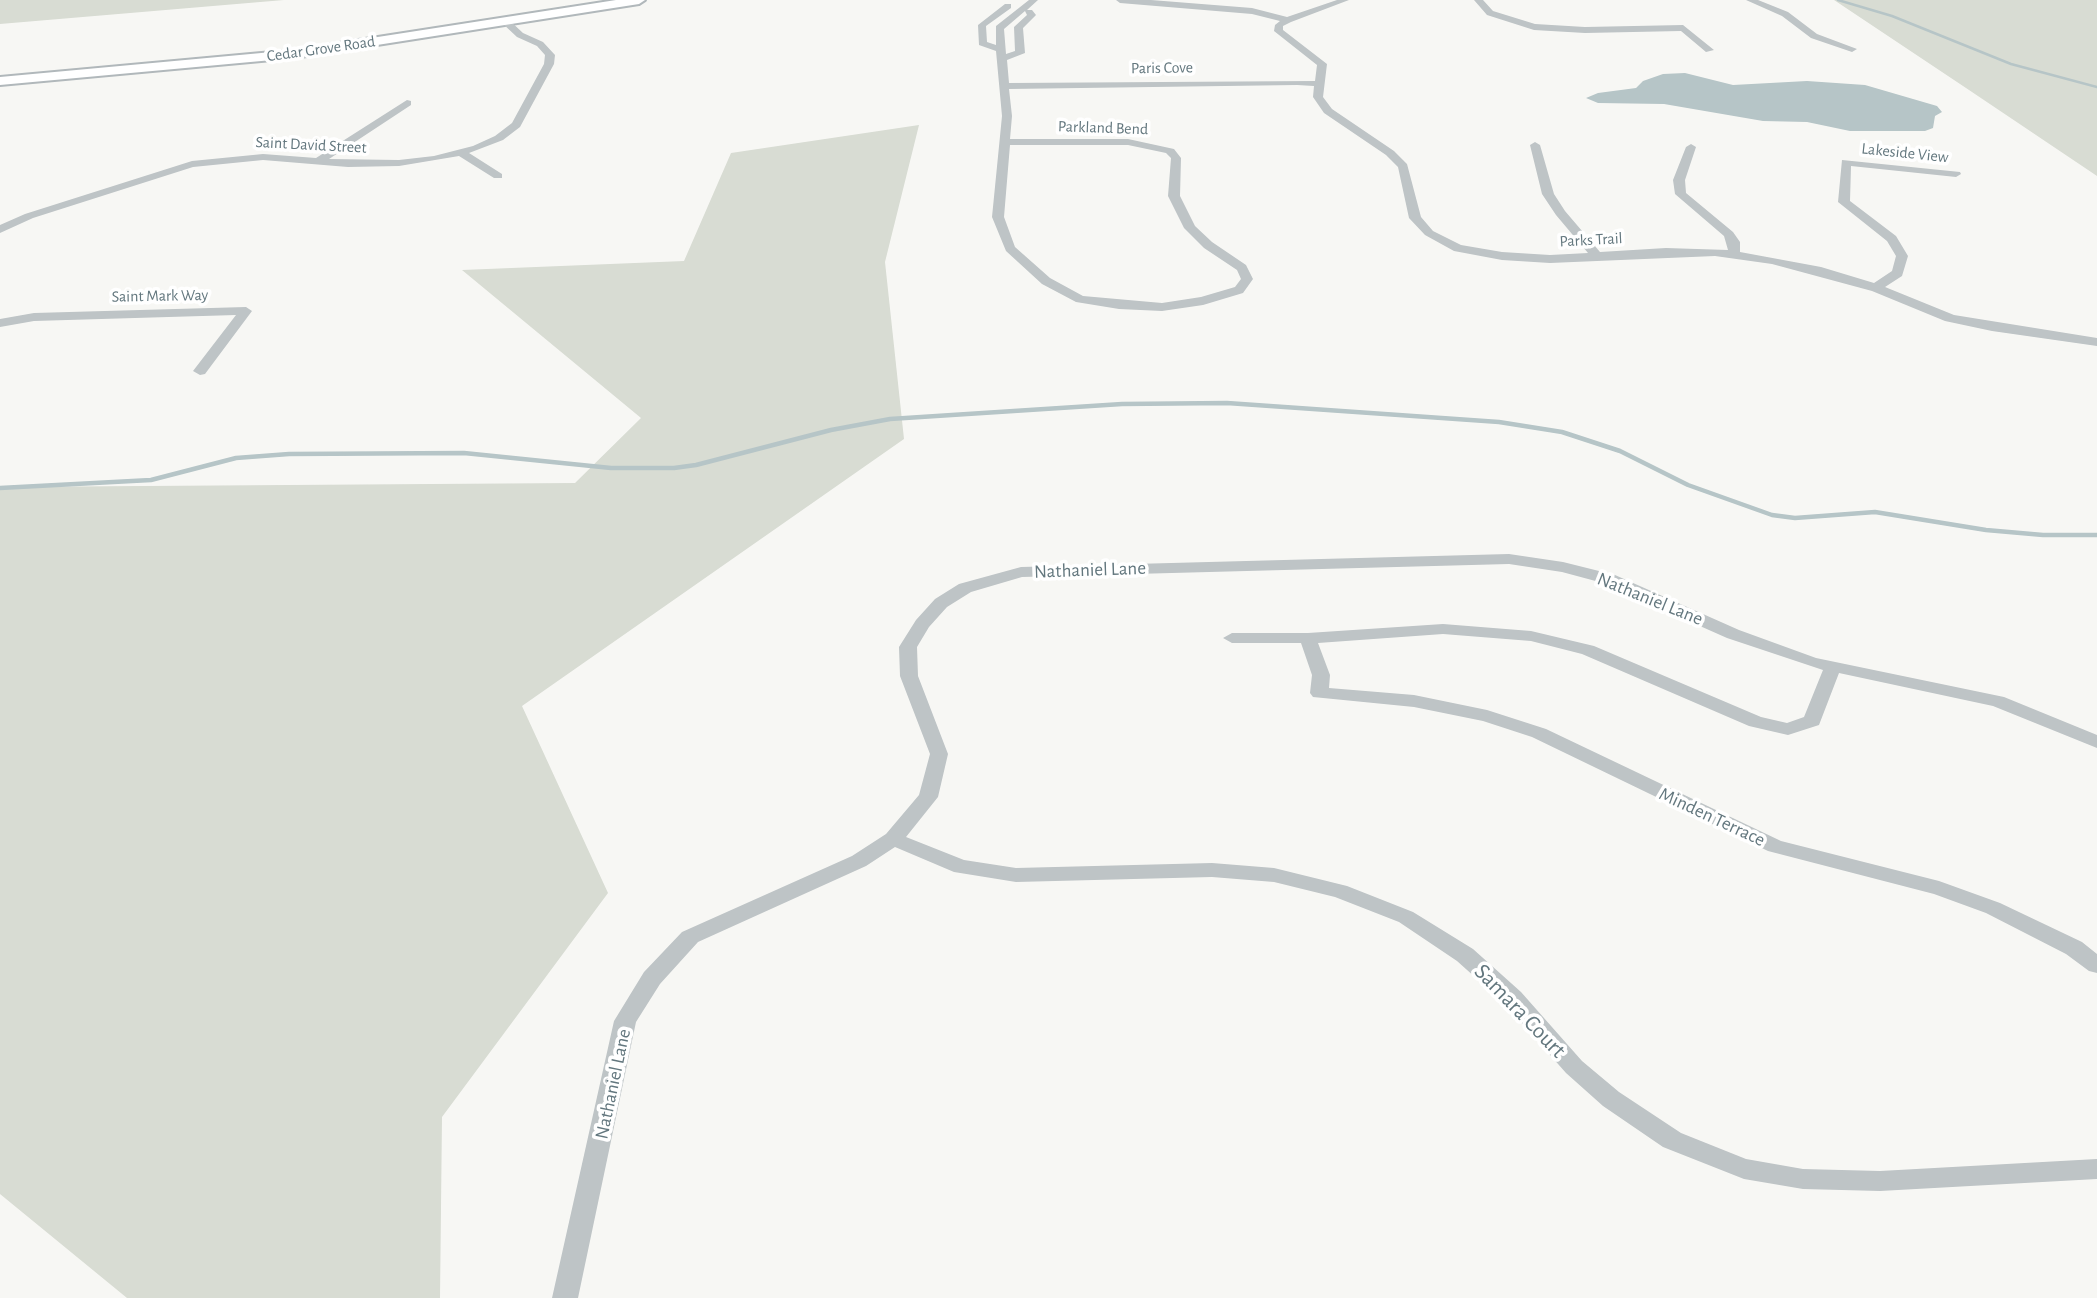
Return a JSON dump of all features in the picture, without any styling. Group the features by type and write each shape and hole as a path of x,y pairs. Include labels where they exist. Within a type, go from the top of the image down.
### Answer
{"main road":[{"name":"Cedar Grove Road","path":"0,81 294,54 479,26 518,27 542,15 639,0"}],"street":[{"name":"Parkland Bend","path":"1000,54 982,43 982,25 1020,4 1034,0"},
{"path":"1120,0 1252,11 1288,20 1345,0"},
{"path":"1225,9 1234,0"},
{"path":"1478,0 1490,13 1534,27 1585,30 1683,28 1709,50"},
{"path":"1749,0 1785,14 1814,36 1852,50"},
{"name":"Parkland Bend","path":"1005,142 1128,142 1170,151 1176,158 1174,196 1190,228 1208,245 1242,268 1247,279 1238,290 1203,301 1162,307 1119,305 1080,299 1046,281 1010,248 998,217 1007,116 999,28 1020,4"},
{"path":"1000,54 1020,53 1018,27 1032,16 1020,4"},
{"name":"Parks Trail","path":"1288,20 1279,25 1278,31 1322,64 1318,97 1328,111 1391,153 1403,166 1415,218 1429,233 1458,248 1502,256 1549,258 1666,252 1734,255 1821,271 1876,288 1950,318 1992,327 2097,342"},
{"name":"Saint David Street","path":"0,229 29,216 192,164 263,157 399,163 460,152 499,138 516,125 549,64 550,55 518,27"},
{"name":"Paris Cove","path":"1004,86 1297,82 1320,84"},
{"path":"319,161 407,103"},
{"path":"1535,145 1548,194 1560,213 1597,256"},
{"path":"1691,147 1679,180 1681,194 1729,234 1734,242 1734,255"},
{"path":"460,152 498,176"},
{"name":"Lakeside View","path":"1876,288 1898,273 1902,256 1892,239 1844,202 1846,162 1956,174"},
{"name":"Saint Mark Way","path":"0,323 34,317 246,312 200,371"},
{"name":"Nathaniel Lane","path":"565,1298 625,1021 652,978 690,937 859,861 893,839 929,797 939,754 909,676 908,647 922,624 941,603 965,588 1021,572 1509,559 1563,567 1609,579 1733,634 1811,662 1998,701 2097,742"},
{"path":"1232,638 1308,638 1443,629 1531,636 1588,650 1756,722 1788,729 1812,721 1833,666"},
{"name":"Minden Terrace","path":"1308,638 1321,676 1320,693 1414,701 1487,716 1539,733 1775,846 1939,888 1993,908 2074,948 2097,965"},
{"name":"Samara Court","path":"893,839 961,867 1016,874 1212,870 1274,875 1340,891 1406,917 1465,955 1513,998 1574,1067 1611,1099 1672,1140 1744,1169 1803,1179 1880,1181 2097,1169"}],"shaded area":[{"path":"0,0 284,0 0,24"},
{"path":"1834,0 2097,0 2097,176 1969,90"},
{"path":"1685,73 1733,85 1807,81 1865,85 1937,106 1942,112 1935,116 1933,128 1925,131 1850,131 1807,122 1763,121 1664,104 1598,103 1586,98 1598,93 1636,88 1643,81 1663,74"},
{"path":"919,125 885,262 904,439 522,706 608,893 442,1117 440,1298 127,1298 0,1194 0,487 575,483 641,418 462,270 684,261 731,153"}],"waterway":[{"path":"1838,0 1892,16 2011,64 2097,87"},
{"path":"0,488 151,480 236,458 289,454 464,453 611,468 674,468 696,465 831,430 890,419 1122,404 1227,403 1499,422 1562,432 1620,451 1688,485 1772,515 1795,518 1875,512 1986,530 2043,535 2097,535"}]}
